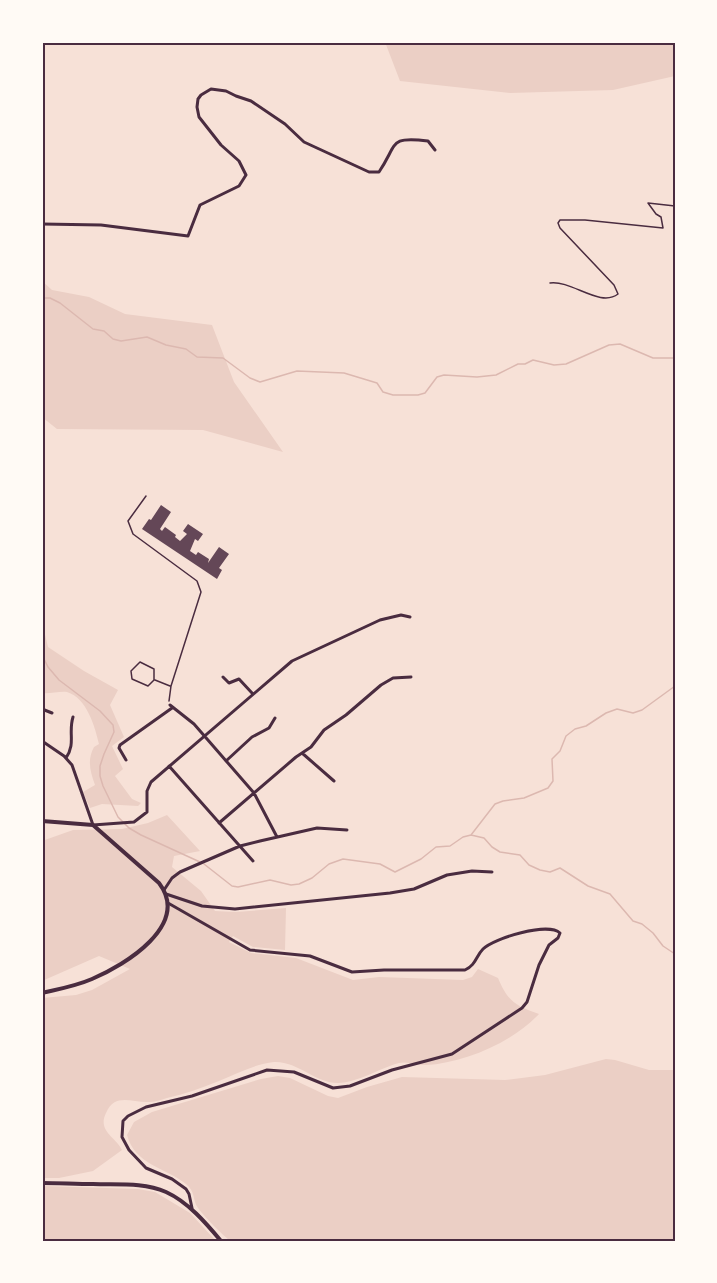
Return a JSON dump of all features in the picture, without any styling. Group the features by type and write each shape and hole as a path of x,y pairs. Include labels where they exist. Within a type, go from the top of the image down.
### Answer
{"main road":[{"path":"42,821 93,825 150,874 165,892 168,903 166,917 158,933 133,956 91,979 42,993"},
{"path":"42,1183 148,1187 171,1195 192,1211 221,1241"}],"street":[{"path":"42,224 101,225 188,236 200,205 239,186 246,175 239,161 221,145 197,112 198,99 211,89 226,91 251,100 285,124 304,142 369,172 379,172 389,151 396,142 401,140 428,141 435,150"},
{"path":"42,741 72,765 93,825 134,822 145,815 148,809 149,786 252,693 292,661 380,620 401,615 410,617"},
{"path":"223,676 229,683 239,679 252,693"},
{"path":"219,823 312,747 329,726 346,715 381,684 393,678 411,676"},
{"path":"126,760 119,748 120,745 171,705 190,720 254,793 277,837"},
{"path":"42,709 52,713"},
{"path":"66,758 73,745 71,732 73,717"},
{"path":"226,761 252,737 269,728 275,718"},
{"path":"302,753 334,781"},
{"path":"169,766 253,861"},
{"path":"347,830 318,828 240,846 180,872 172,878 165,892 202,906 234,909 390,893 414,889 447,875 472,871 492,872"},
{"path":"168,903 250,950 310,956 352,972 465,970 473,965 482,950 489,945 533,930 552,928 557,930 560,936 549,945 539,965 527,1002 522,1008 452,1054 392,1070 350,1086 333,1088 294,1072 267,1070 192,1096 146,1107 128,1116 123,1121 122,1137 129,1150 146,1168 186,1188 192,1211"}],"lane":[{"path":"146,496 128,521 133,534 197,581 201,592 171,686 171,705"},
{"path":"140,662 154,669 154,680 148,686 132,679 131,671 140,662"},
{"path":"154,680 171,686"}],"path":[{"path":"550,284 559,282 568,284 597,297 615,297 618,294 614,285 560,228 558,223 560,220 585,220 663,228 661,217 648,203 675,206"}],"shaded area":[{"path":"385,42 675,42 675,76 613,90 510,93 400,81"},
{"path":"42,281 52,290 89,297 125,314 212,325 234,382 283,452 203,430 57,429 42,417"},
{"path":"42,622 48,647 118,690 110,705 124,737 112,746 123,769 115,776 132,799 141,803 138,806 102,804 90,808 83,792 95,785 90,761 94,747 99,744 89,714 80,700 67,692 42,693"},
{"path":"167,815 200,851 174,856 172,867 201,891 215,911 236,912 286,908 285,950 253,947 233,936 229,942 251,953 296,958 353,980 379,977 463,980 472,977 478,969 498,978 505,993 514,1002 539,1014 516,1034 502,1042 456,1060 426,1065 399,1063 353,1081 338,1083 322,1080 291,1065 274,1062 253,1067 200,1088 158,1101 119,1101 114,1103 106,1113 104,1125 122,1150 93,1171 59,1178 42,1178 42,998 76,995 92,990 130,969 99,956 42,981 42,841 73,830 122,829 148,823"},
{"path":"606,1059 649,1070 675,1070 675,1241 231,1241 200,1211 189,1187 178,1178 144,1159 131,1145 127,1135 134,1122 152,1112 278,1076 290,1078 328,1096 338,1098 402,1077 505,1080 545,1075"},
{"path":"42,1186 138,1189 155,1192 190,1213 216,1241 42,1241"}],"building":[{"path":"161,505 171,512 160,529 162,531 165,527 180,541 187,534 183,531 188,524 203,534 198,541 195,539 190,551 196,555 198,552 209,559 208,563 219,547 229,554 219,568 222,570 217,579 142,529"}],"waterway":[{"path":"42,298 50,298 60,303 93,329 104,331 113,339 121,341 147,337 166,345 186,349 197,357 223,358 250,378 260,382 297,371 344,373 377,383 383,392 393,395 425,393 437,377 444,375 477,377 496,375 518,364 525,364 533,360 554,365 566,364 609,345 620,344 653,358 675,358"},
{"path":"42,655 59,680 100,711 113,725 114,732 100,766 100,776 118,817 129,828 141,835 200,862"},
{"path":"471,835 495,804 524,798 548,788 553,781 552,759 560,751 566,736 575,729 586,726 617,709 633,713 642,710 675,686"},
{"path":"204,864 232,886 238,887 270,880 291,885 312,878 329,864 343,859 380,864 395,872 421,859 436,847 450,846 463,837 471,835 484,838 500,852 520,855 529,865 540,870 550,872 560,868 588,886 610,894 633,921 642,924 663,946 675,954"}]}
